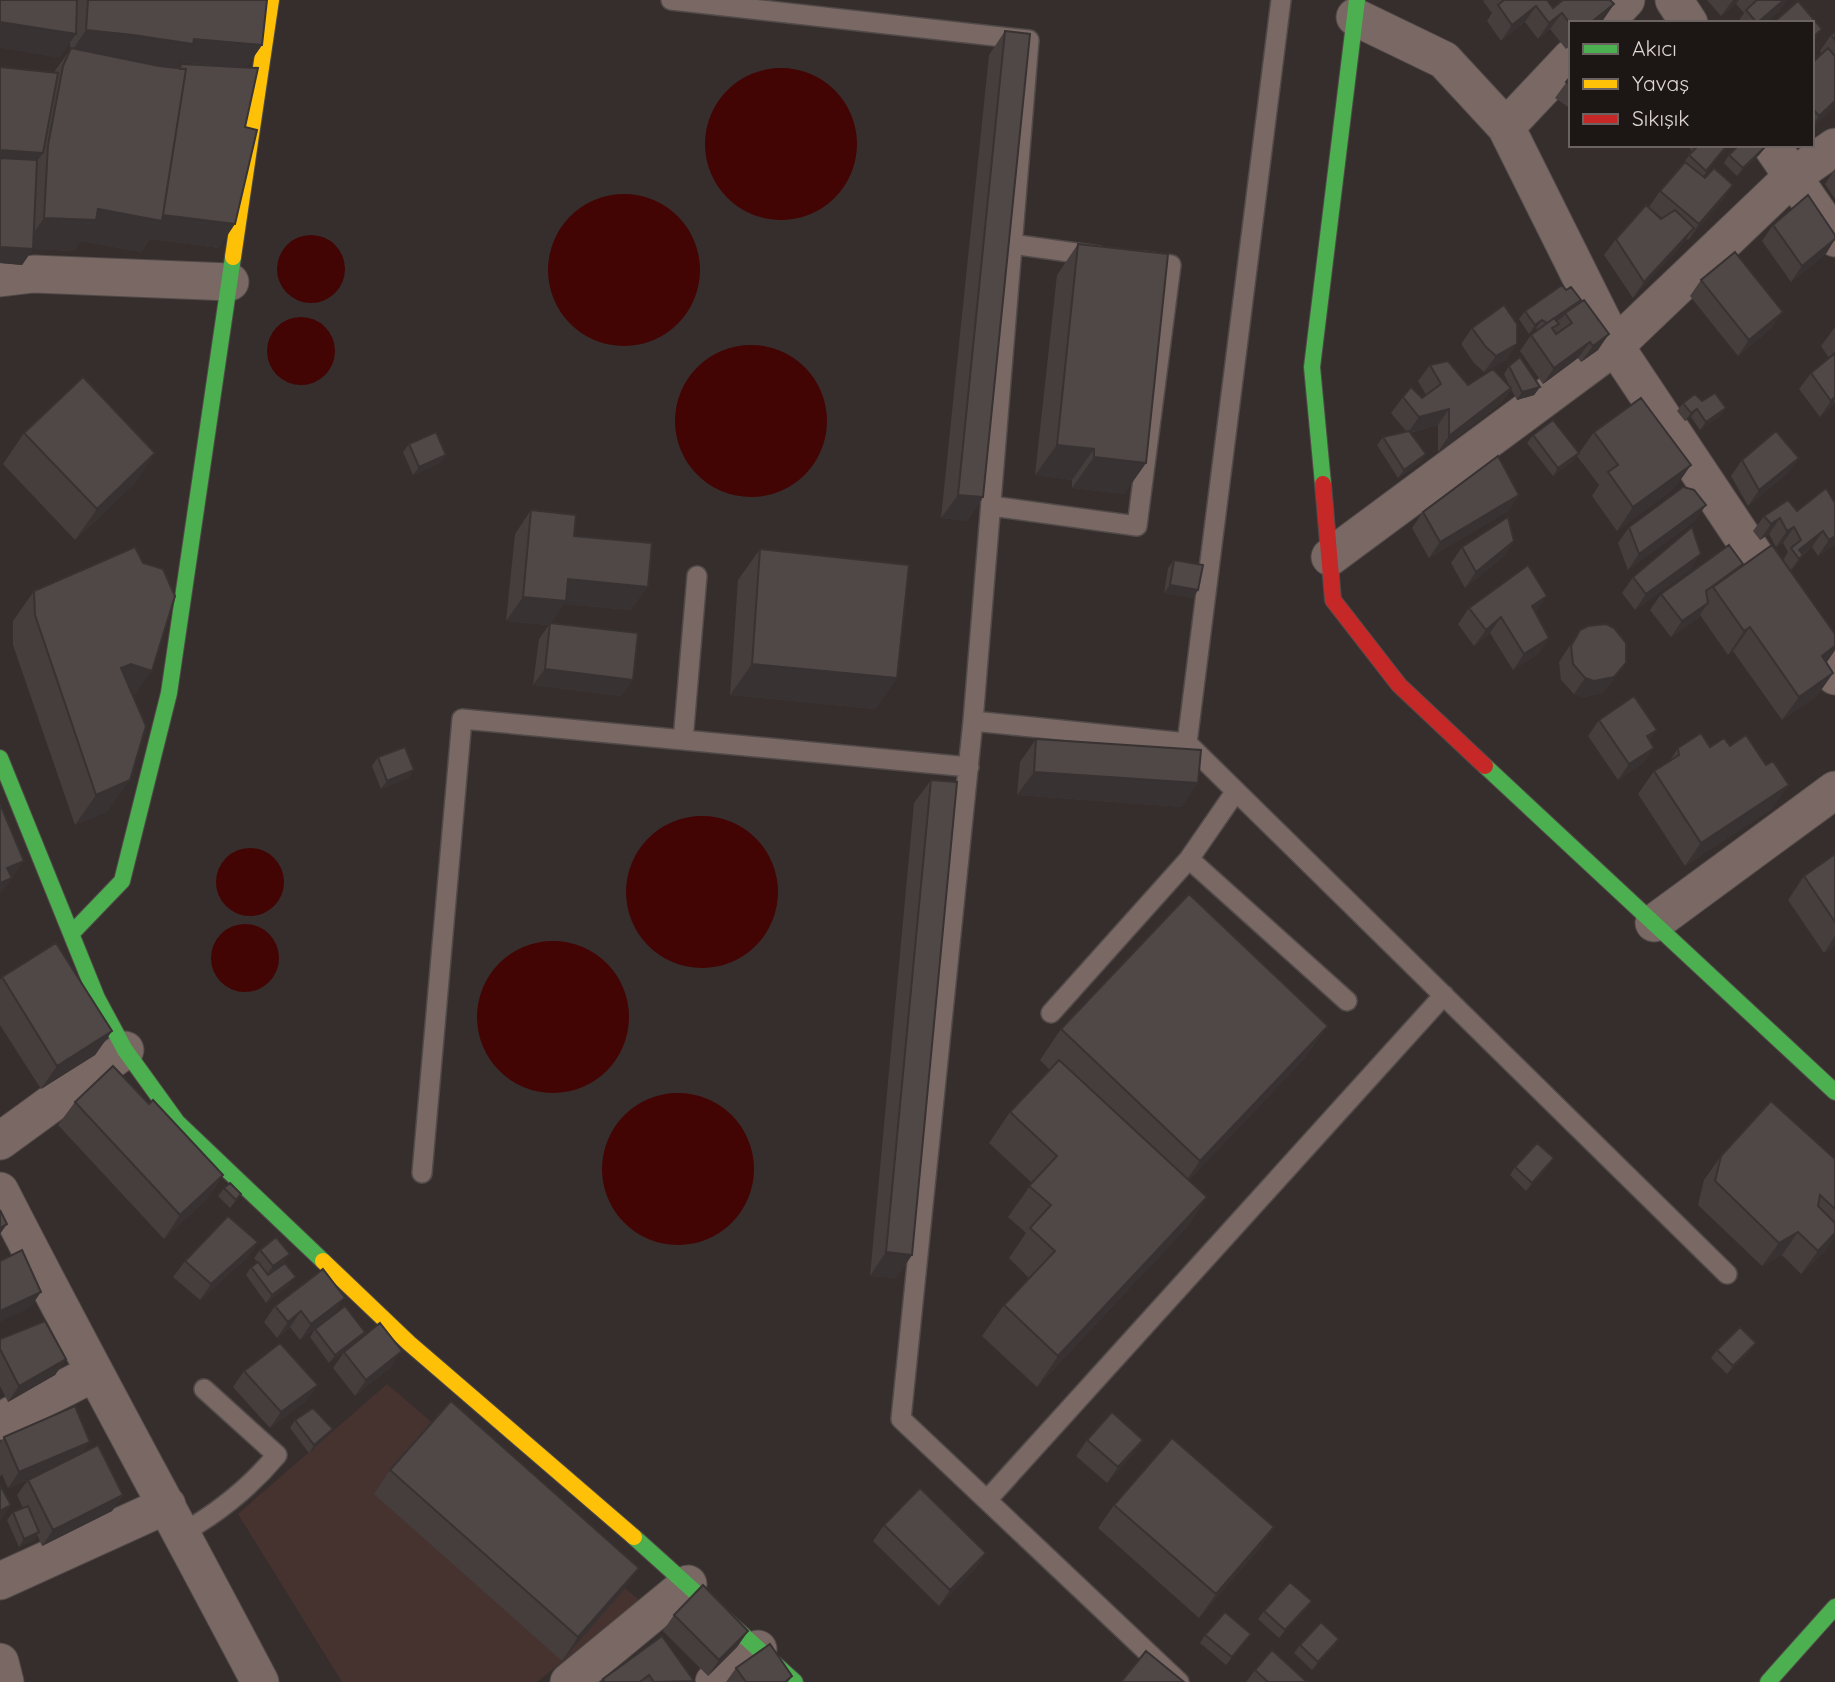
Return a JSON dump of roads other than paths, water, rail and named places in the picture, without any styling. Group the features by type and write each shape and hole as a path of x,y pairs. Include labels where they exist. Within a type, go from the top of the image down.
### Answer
{"street":[{"path":"72,933 122,881 166,706 230,282 246,79 271,0"},
{"path":"1606,21 1626,0"},
{"path":"1674,0 1688,21"},
{"path":"1835,676 1615,346 1506,127 1444,60 1356,8 1311,367 1333,600 1399,685 1835,1092"},
{"path":"1506,127 1569,60"},
{"path":"1772,147 1835,238"},
{"path":"1329,557 1615,346 1792,177 1835,147"},
{"path":"0,278 34,274 230,282"},
{"path":"0,758 97,998 125,1050 177,1122 409,1343 688,1584 795,1682"},
{"path":"1654,923 1835,790"},
{"path":"0,1141 125,1050"},
{"path":"0,1191 13,1247 94,1373 260,1682"},
{"path":"0,1421 94,1373"},
{"path":"0,1581 174,1519"},
{"path":"569,1682 688,1584"},
{"path":"1768,1682 1835,1607"},
{"path":"714,1682 758,1649"},
{"path":"0,1661 5,1682"}],"lane":[{"path":"671,0 1029,40 973,721 901,1419 1179,1682"},
{"path":"1187,743 1281,0"},
{"path":"991,506 1137,526 1171,265 1013,244"},
{"path":"682,740 697,576"},
{"path":"422,1173 462,719 968,767"},
{"path":"973,721 1187,743 1727,1274"},
{"path":"1051,1013 1189,859 1236,791"},
{"path":"1189,859 1347,1001"},
{"path":"987,1500 1444,995"},
{"path":"174,1519 205,1520 255,1480 277,1455 204,1389"}]}
